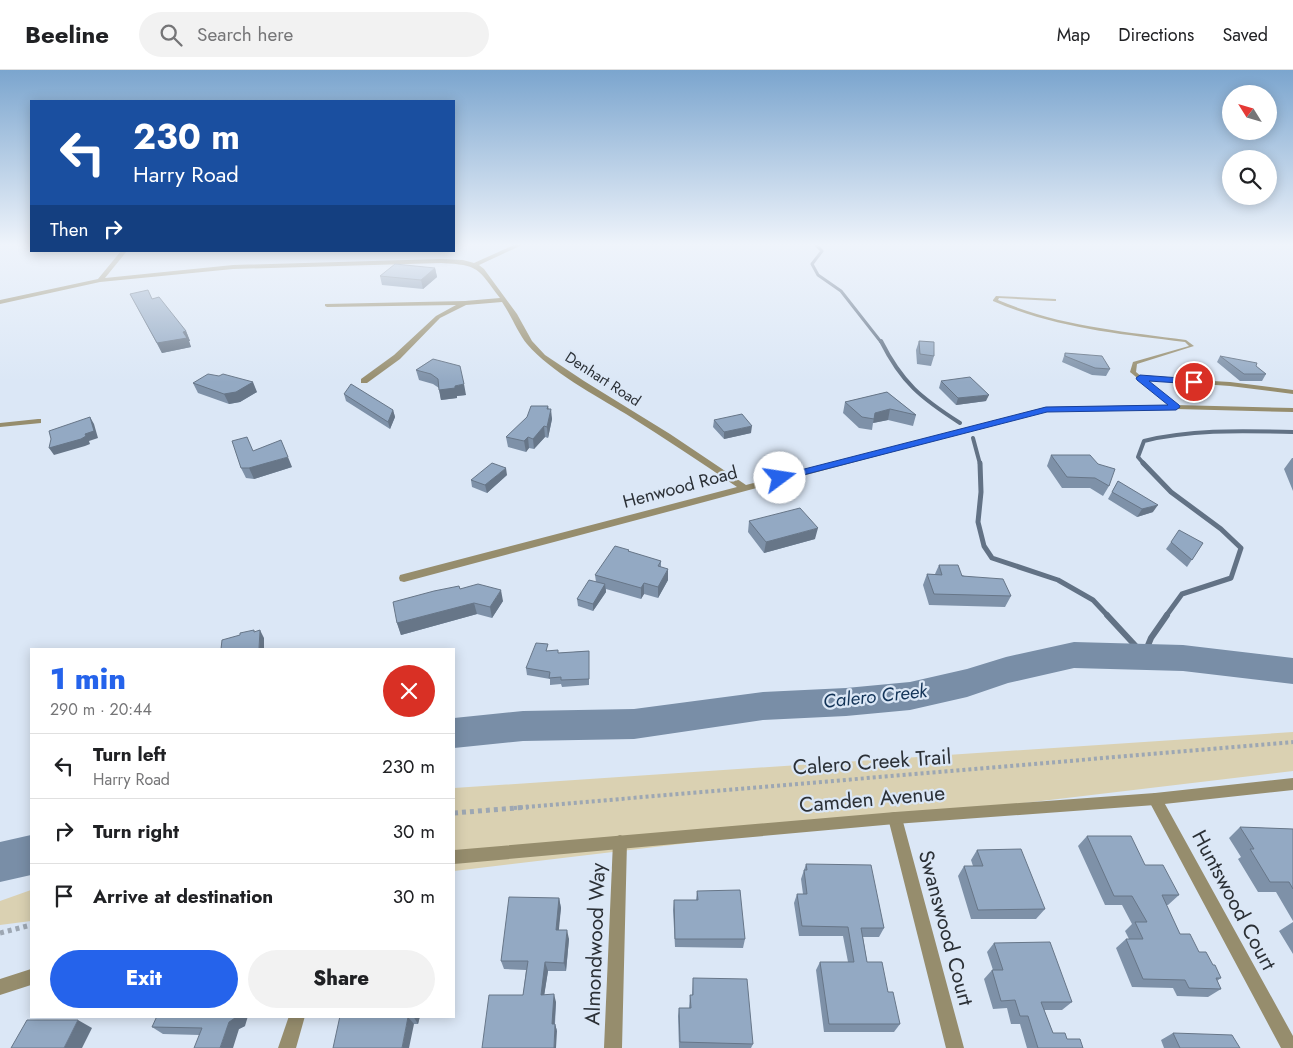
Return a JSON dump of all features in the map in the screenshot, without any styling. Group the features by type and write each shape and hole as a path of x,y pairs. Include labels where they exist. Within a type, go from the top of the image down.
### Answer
{"street":[{"path":"0,302 52,291"},
{"name":"Denhart Road","path":"497,291 529,342 544,356 581,383 667,436 743,488"},
{"path":"327,305 465,303 504,300"},
{"path":"364,381 397,357 438,317 465,303"},
{"name":"Henwood Road","path":"404,578 1046,409 1176,407 1293,410"},
{"path":"0,425 38,421"},
{"name":"Camden Avenue","path":"455,857 895,818 1155,799 1293,784"},
{"name":"Huntswood Court","path":"1155,799 1290,1048"},
{"name":"Swanswood Court","path":"895,818 955,1048"},
{"name":"Almondwood Way","path":"613,1048 620,842"},
{"path":"0,987 30,977"},
{"path":"287,1048 296,1018"}],"lane":[{"path":"1054,300 998,297 995,300 1009,308 1055,320 1186,341 1192,346 1135,363 1133,372 1176,407"},
{"path":"1140,378 1230,384 1293,392"}],"path":[{"name":"Calero Creek Trail","path":"455,813 1293,742"},
{"path":"0,933 30,926"}],"shaded area":[{"path":"1293,732 1293,771 455,871 455,788"},
{"path":"30,890 30,921 0,925 0,901"}],"building":[{"path":"148,291 152,299 159,297 186,331 183,332 187,338 157,343 130,294"},
{"path":"919,341 934,342 934,356 920,354"},
{"path":"1065,353 1102,356 1110,369 1095,368 1065,356"},
{"path":"1220,356 1257,363 1256,366 1266,374 1244,374"},
{"path":"433,359 460,366 464,384 455,386 455,388 439,390 438,379 431,374 416,370"},
{"path":"208,374 219,376 223,374 253,382 236,392 224,394 193,383"},
{"path":"970,377 989,395 958,398 941,381"},
{"path":"351,384 393,410 388,422 344,394"},
{"path":"887,392 916,415 890,409 875,413 874,419 862,417 845,402"},
{"path":"531,406 548,406 547,409 551,409 547,427 544,426 533,439 528,437 524,441 506,437 527,417"},
{"path":"742,414 752,426 724,432 714,420"},
{"path":"90,417 94,431 85,434 86,436 81,439 49,448 51,439 49,431"},
{"path":"247,437 253,451 281,440 288,457 249,468 241,468 232,441"},
{"path":"1051,455 1090,455 1098,464 1115,469 1109,486 1095,478 1067,477"},
{"path":"492,463 506,468 485,485 471,480"},
{"path":"1118,481 1158,505 1142,509 1112,492"},
{"path":"800,508 818,528 766,542 749,521"},
{"path":"1179,530 1203,543 1192,560 1171,542"},
{"path":"615,546 661,561 658,566 668,569 658,587 644,583 641,588 595,575"},
{"path":"939,565 958,565 962,576 1003,579 1011,596 934,594 927,574 942,575"},
{"path":"589,580 605,584 593,604 577,599"},
{"path":"478,584 501,590 490,607 474,603 397,623 393,602 434,591 459,586 460,589"},
{"path":"260,630 259,648 221,648 222,640 240,635 240,633"},
{"path":"536,643 548,644 546,651 558,650 558,653 589,651 589,679 561,680 561,677 549,678 550,672 526,668"},
{"path":"1240,827 1293,829 1293,889 1289,882 1270,882 1250,849 1254,849"},
{"path":"1087,836 1131,836 1145,865 1163,865 1179,895 1162,895 1180,934 1190,934 1199,952 1206,952 1221,978 1216,978 1221,989 1189,988 1185,980 1143,979 1126,939 1143,939 1135,922 1147,922 1132,896 1114,896"},
{"path":"1021,849 1045,909 978,910 964,866 983,866 977,850"},
{"path":"806,864 871,865 884,928 861,928 867,962 882,962 888,992 893,992 900,1024 829,1024 820,962 854,962 848,927 802,926 797,894 807,894 804,870 807,870"},
{"path":"740,890 745,939 675,939 674,900 698,900 697,891"},
{"path":"509,897 559,898 556,930 567,930 564,963 545,962 541,995 554,994 552,1024 555,1024 554,1048 482,1048 489,995 523,995 528,961 501,961"},
{"path":"1050,942 1072,1002 1041,1002 1053,1033 1065,1033 1067,1039 1080,1039 1083,1048 1038,1048 1028,1016 1020,1016 1015,1000 1001,1001 992,970 1003,970 994,943"},
{"path":"693,978 747,979 753,1044 680,1042 679,1008 691,1008 690,995 693,995"},
{"path":"156,1018 235,1018 229,1022 220,1048 194,1048 202,1028 152,1027"},
{"path":"340,1018 408,1018 402,1048 333,1048"},
{"path":"27,1020 78,1020 64,1048 11,1048"},
{"path":"1173,1033 1232,1035 1240,1048 1180,1048"}],"waterway":[{"path":"840,291 881,342"},
{"path":"881,341 905,379 934,406 960,423"},
{"path":"1144,464 1138,457 1144,441 1162,437 1237,431 1293,432"},
{"path":"973,438 980,464"},
{"path":"980,463 981,492 978,522 984,546 992,558 1058,580 1093,600 1108,616"},
{"path":"1143,463 1171,492 1221,529 1241,548 1231,578 1182,594 1166,616"},
{"path":"1107,615 1144,655 1151,638 1167,615"},
{"name":"Calero Creek","path":"455,733 523,726 634,724 763,706 846,702 910,696 967,683 1006,670 1074,655 1183,658 1293,671"},
{"name":"Calero Creek","path":"0,862 30,855"}],"route":[{"path":"780,478 1046,409 1176,407 1140,378 1194,382"}]}
